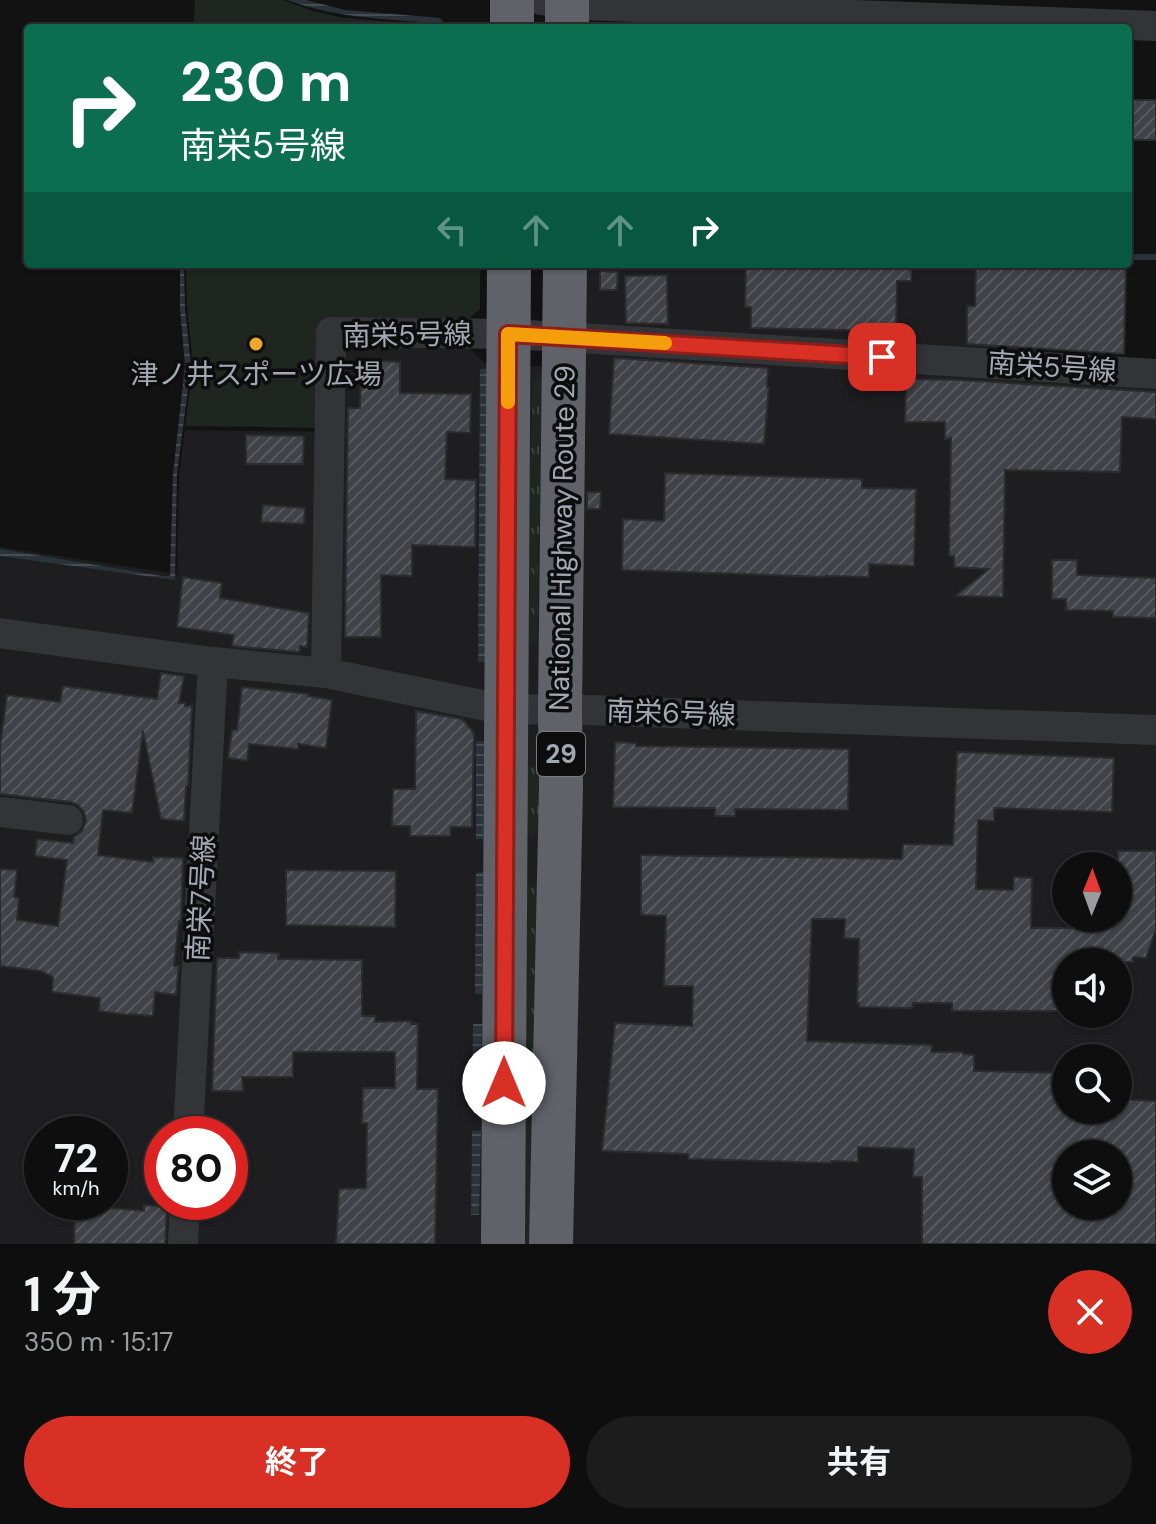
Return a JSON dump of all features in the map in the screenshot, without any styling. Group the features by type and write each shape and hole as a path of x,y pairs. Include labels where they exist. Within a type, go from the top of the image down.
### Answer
{"highway":[{"path":"512,0 512,24"},
{"name":"National Highway Route 29","path":"503,1244 509,268"},
{"name":"National Highway Route 29","path":"551,1244 561,802 565,268"}],"street":[{"path":"560,8 695,4 878,8 1125,24"},
{"path":"1132,24 1156,26"},
{"name":"南栄5号線","path":"326,673 331,332 508,334 1156,374"},
{"name":"南栄6号線","path":"0,633 213,662 326,673 506,710 560,709 1156,730"},
{"name":"南栄7号線","path":"189,1116 213,662"},
{"path":"0,812 68,820"},
{"path":"183,1244 184,1220"}],"shaded area":[{"path":"287,0 306,0 345,10 440,18 445,24 378,19"},
{"path":"638,19 824,24 634,24"},
{"path":"180,268 184,268 191,365 177,474 175,580 0,556 0,549 170,576 173,474 185,365"},
{"path":"584,268 1045,268 1042,358 1156,367 1156,1244 0,1244 0,547 177,574 179,475 185,430 339,432 340,358 356,341 464,343 489,367 582,365"},
{"path":"489,368 485,662 478,662 480,369"},
{"path":"476,741 484,741 483,839 476,839"},
{"path":"483,872 482,994 475,994 476,873"},
{"path":"473,1024 482,1024 480,1103 472,1103"},
{"path":"481,1130 479,1215 471,1215 472,1131"}],"green space":[{"path":"195,0 283,0 344,18 422,24 193,24"},
{"name":"津ノ井スポーツ広場","path":"186,268 480,268 480,309 462,325 321,323 320,428 185,426 193,364"},
{"path":"543,375 537,644 522,644 520,536 531,455 533,384"},
{"path":"523,765 550,765 544,828 532,836 527,836"},
{"path":"528,882 533,883 545,896 531,1244 514,1244 526,886"}],"building":[{"path":"1132,100 1156,100 1156,140 1132,140"},
{"path":"746,268 912,268 911,281 897,281 896,331 751,328 751,307 745,307"},
{"path":"976,268 1126,268 1124,354 967,344 967,306 975,306"},
{"path":"600,271 618,272 617,290 600,290"},
{"path":"667,275 668,324 626,323 625,276"},
{"path":"614,358 768,368 764,444 609,434"},
{"path":"361,360 400,362 400,393 471,394 470,433 447,432 445,479 476,480 475,547 412,545 412,576 381,575 381,637 345,637 348,408 360,408"},
{"path":"906,379 1156,392 1156,419 1122,417 1120,472 1005,470 1003,597 955,596 989,569 954,567 954,556 949,556 951,438 945,439 945,422 905,422"},
{"path":"246,435 304,436 303,464 246,464"},
{"path":"665,473 862,479 862,488 916,489 914,566 869,564 869,577 622,570 623,519 664,521"},
{"path":"587,492 601,492 600,509 587,509"},
{"path":"263,505 305,508 304,524 261,522"},
{"path":"1052,560 1077,560 1077,575 1156,578 1156,618 1113,617 1113,611 1066,610 1066,599 1052,599"},
{"path":"183,577 222,583 220,598 309,613 307,647 300,646 299,652 232,646 234,635 177,627"},
{"path":"161,673 184,676 179,703 192,706 184,821 161,819 143,731 132,813 103,810 98,855 153,862 153,857 183,858 181,921 174,966 179,966 176,995 155,992 153,1016 99,1011 100,998 52,992 53,977 41,971 0,966 0,869 17,870 14,897 19,898 17,920 58,926 67,860 35,856 37,839 73,843 86,821 84,812 71,802 0,794 0,746 7,695 60,702 63,686 157,699"},
{"path":"242,687 309,694 332,700 326,748 298,744 298,749 249,744 247,761 228,758 232,730 237,730"},
{"path":"416,711 462,719 474,733 472,827 451,827 450,836 410,836 410,826 392,826 393,789 415,789"},
{"path":"615,742 636,743 636,746 849,749 848,810 735,809 735,816 715,816 715,808 613,807"},
{"path":"957,752 1114,758 1112,812 994,808 994,821 978,820 976,889 1013,890 1014,877 1032,878 1031,928 1052,928 1052,932 1132,932 1132,852 1118,851 1156,851 1156,929 1146,958 1133,957 1132,962 1132,948 1052,948 1052,1011 952,1011 952,1003 913,1003 912,1008 859,1007 859,939 844,938 845,919 812,919 807,1041 932,1045 931,1052 974,1055 974,1071 1052,1073 1052,1124 1132,1124 1132,1100 1156,1101 1156,1244 922,1244 922,1177 913,1177 914,1149 858,1147 858,1162 831,1163 689,1159 688,1154 602,1151 615,1023 692,1026 693,986 664,986 666,916 641,915 641,855 902,859 903,844 953,845"},
{"path":"286,870 396,871 395,927 286,925"},
{"path":"239,952 279,953 278,959 362,960 362,1016 375,1016 375,1022 411,1021 411,1024 418,1024 417,1089 438,1089 435,1244 336,1244 339,1189 366,1188 367,1123 362,1123 363,1088 395,1088 395,1052 293,1052 293,1077 242,1077 243,1091 212,1091 217,958 239,958"},
{"path":"128,1210 144,1211 144,1220 166,1220 165,1244 74,1244 75,1220 128,1220"}],"waterway":[{"path":"1132,257 1156,257"}],"slow traffic":[{"path":"508,402 508,334 665,343"}],"place":[{"name":"津ノ井スポーツ広場","path":"256,344"}],"route":[{"path":"504,1083 508,334 882,357"}]}
